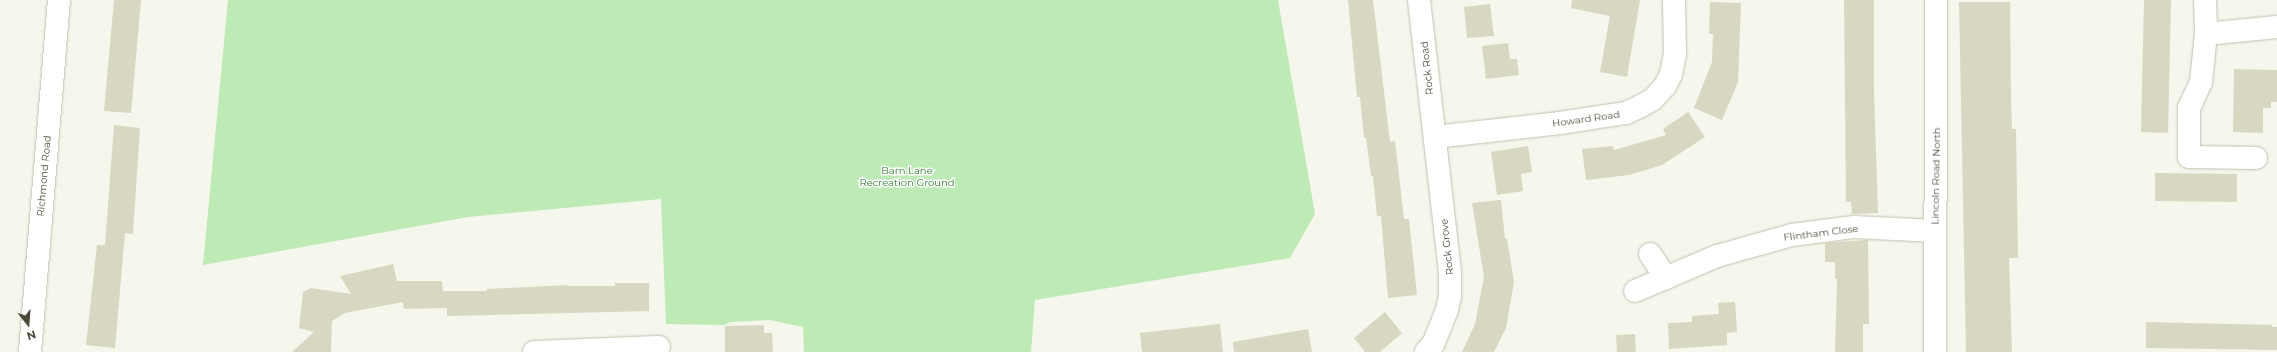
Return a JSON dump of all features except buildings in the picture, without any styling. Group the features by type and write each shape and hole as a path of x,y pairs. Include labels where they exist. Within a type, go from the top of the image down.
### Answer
{"street":[{"name":"Richmond Road","path":"30,352 59,0"},
{"name":"Rock Road","path":"1419,0 1435,137"},
{"name":"Howard Road","path":"1435,137 1626,113 1653,99 1665,86 1671,74 1675,54 1674,0"},
{"name":"Lincoln Road North","path":"1935,352 1936,0"},
{"path":"2205,0 2206,34 2201,82 2189,108 2189,156 2256,158"},
{"path":"2206,34 2277,27"},
{"name":"Rock Grove","path":"1426,352 1433,344 1440,328 1450,296 1450,272 1435,137"},
{"name":"Flintham Close","path":"1635,291 1717,256 1792,234 1854,227 1935,231"},
{"path":"1650,254 1666,278"},
{"path":"534,352 659,347"}],"green space":[{"name":"Barn Lane Recreation Ground","path":"228,0 1278,0 1315,214 1290,258 1035,300 1031,352 804,352 803,327 770,320 730,322 725,325 666,324 661,199 468,217 203,265"}]}
